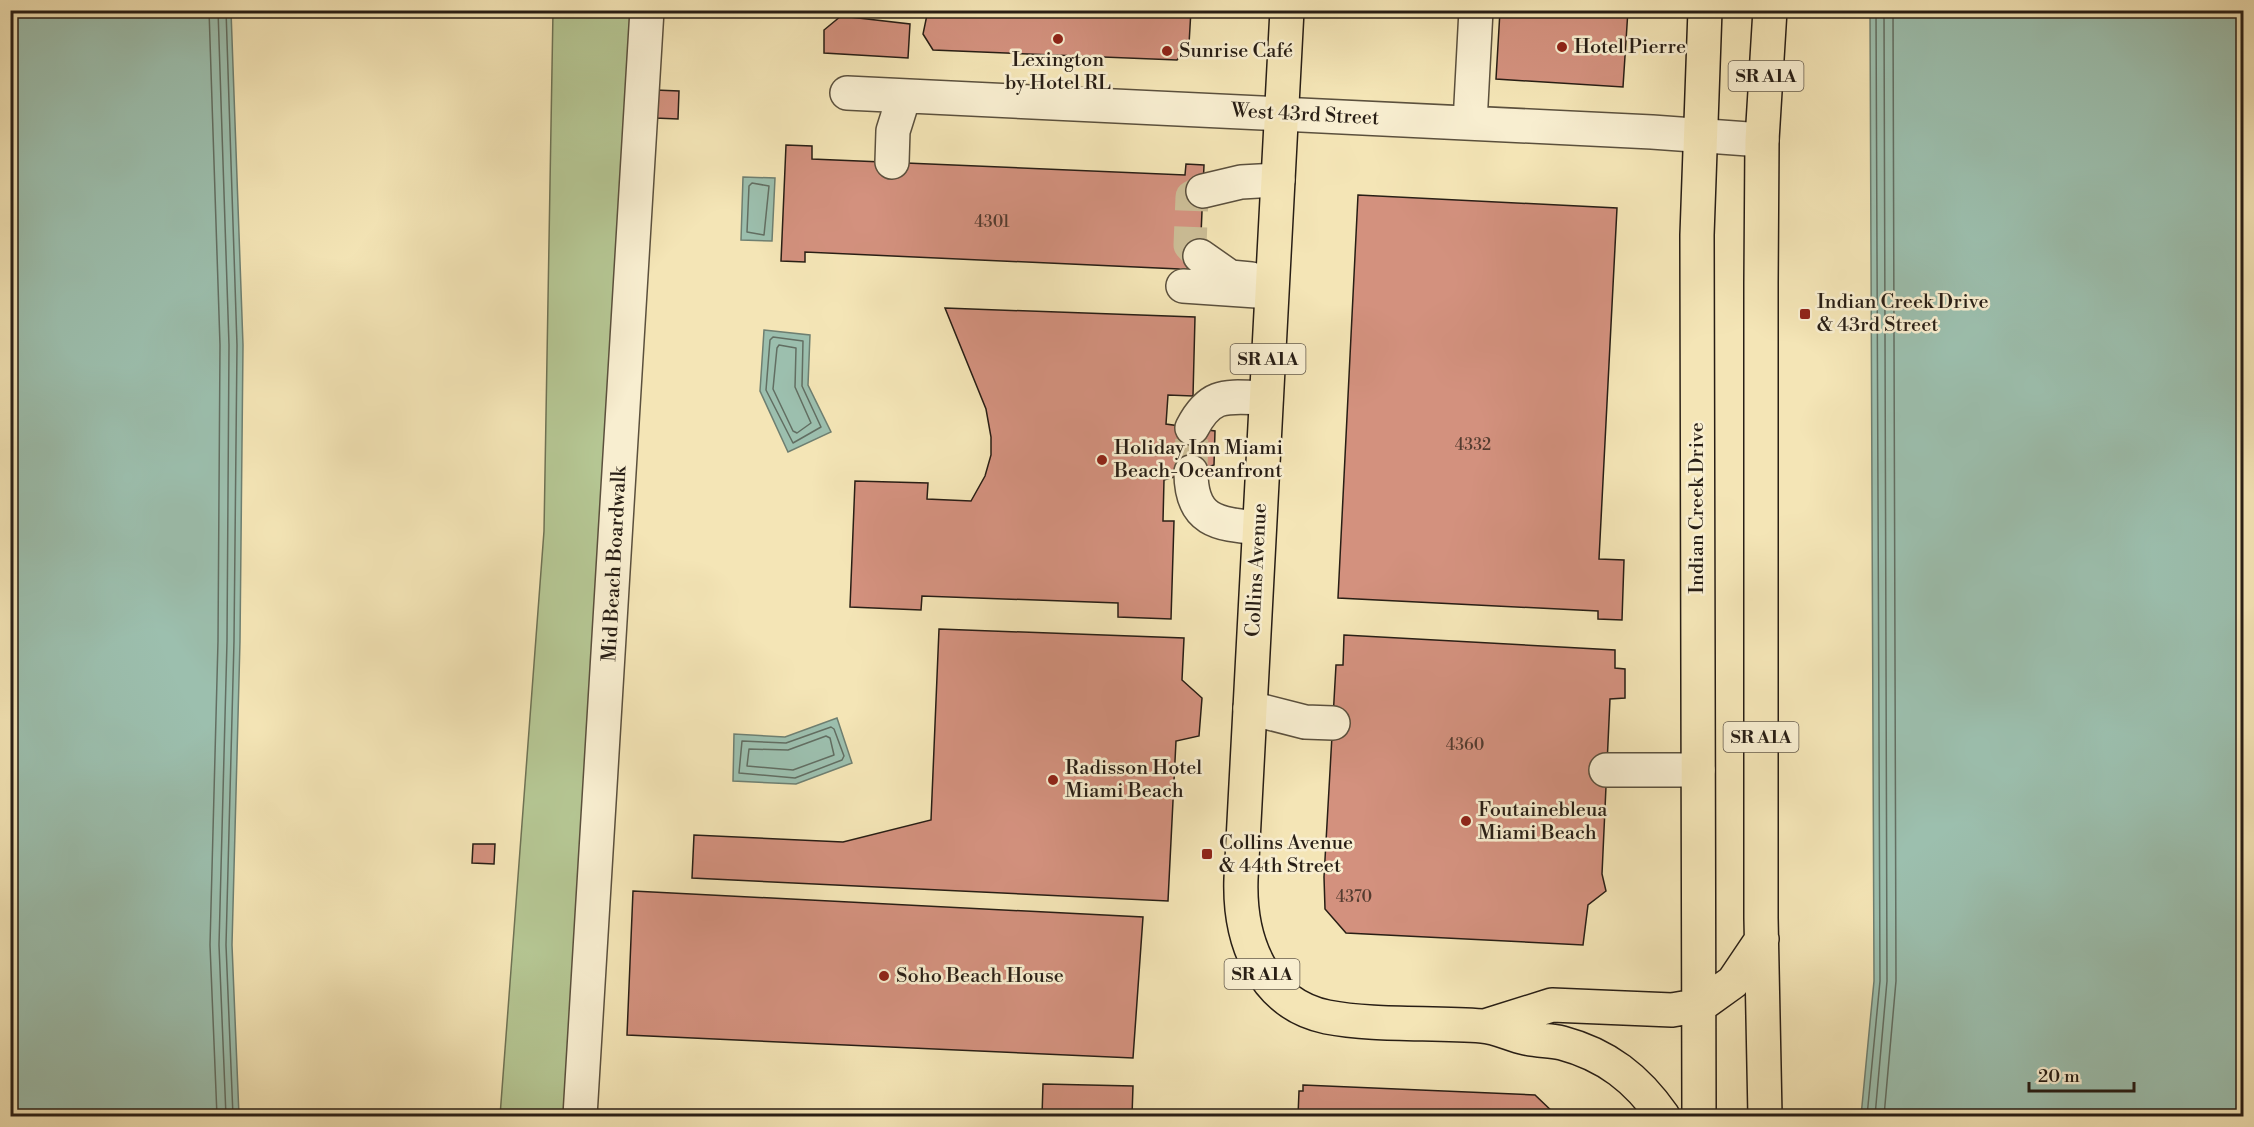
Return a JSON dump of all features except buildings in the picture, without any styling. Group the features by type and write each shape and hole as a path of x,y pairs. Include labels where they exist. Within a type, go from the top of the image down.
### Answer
{"main road":[{"name":"Collins Avenue","path":"1287,10 1240,901 1252,953 1266,979 1295,1003 1328,1017 1485,1026"},
{"name":"Indian Creek Drive","path":"1701,1005 1698,770 1699,135 1705,10"},
{"name":"SR A1A","path":"1765,1116 1762,939 1762,140 1770,11"},
{"path":"1485,1026 1552,1005 1672,1010 1701,1005 1733,982 1762,939"},
{"path":"1699,1116 1701,1005"},
{"name":"SR A1A","path":"1485,1026 1527,1039 1560,1043 1599,1057 1629,1076 1663,1116"}],"street":[{"name":"Mid Beach Boardwalk","path":"580,1116 647,10"},
{"path":"1470,123 1476,10"},
{"name":"West 43rd Street","path":"847,93 1470,123 1762,140"},
{"path":"900,163 893,131 904,96"},
{"path":"1203,191 1240,182 1278,180"},
{"path":"1200,256 1230,277 1271,286"},
{"path":"1183,286 1271,286"},
{"path":"1192,428 1202,408 1225,397 1266,398"},
{"path":"1191,472 1191,490 1206,518 1219,524 1259,528"},
{"path":"1250,708 1298,700 1334,712"},
{"path":"1606,770 1698,770"}],"green space":[{"path":"553,11 631,11 585,1116 500,1116 544,531"}],"water":[{"path":"10,11 231,11 243,345 240,641 232,945 239,1116 11,1116"},
{"path":"1870,11 2243,11 2243,1116 1861,1116 1874,981"},
{"path":"743,177 775,178 772,241 741,240"},
{"path":"764,330 810,335 808,385 831,432 788,452 760,391"},
{"path":"837,718 852,763 796,784 733,781 734,734 785,737"}],"tunnel":[{"path":"1200,256 1190,245 1192,197 1203,191"},
{"path":"1191,472 1192,428"}],"place":[{"name":"Lexington by Hotel RL","path":"1058,39"},
{"name":"Hotel Pierre","path":"1562,47"},
{"name":"Sunrise Café","path":"1167,51"},
{"name":"Indian Creek Drive & 43rd Street","path":"1805,314"},
{"name":"Holiday Inn Miami Beach-Oceanfront","path":"1102,460"},
{"name":"Radisson Hotel Miami Beach","path":"1053,780"},
{"name":"Foutainebleua Miami Beach","path":"1466,821"},
{"name":"Collins Avenue & 44th Street","path":"1207,854"},
{"name":"Soho Beach House","path":"884,976"}]}
